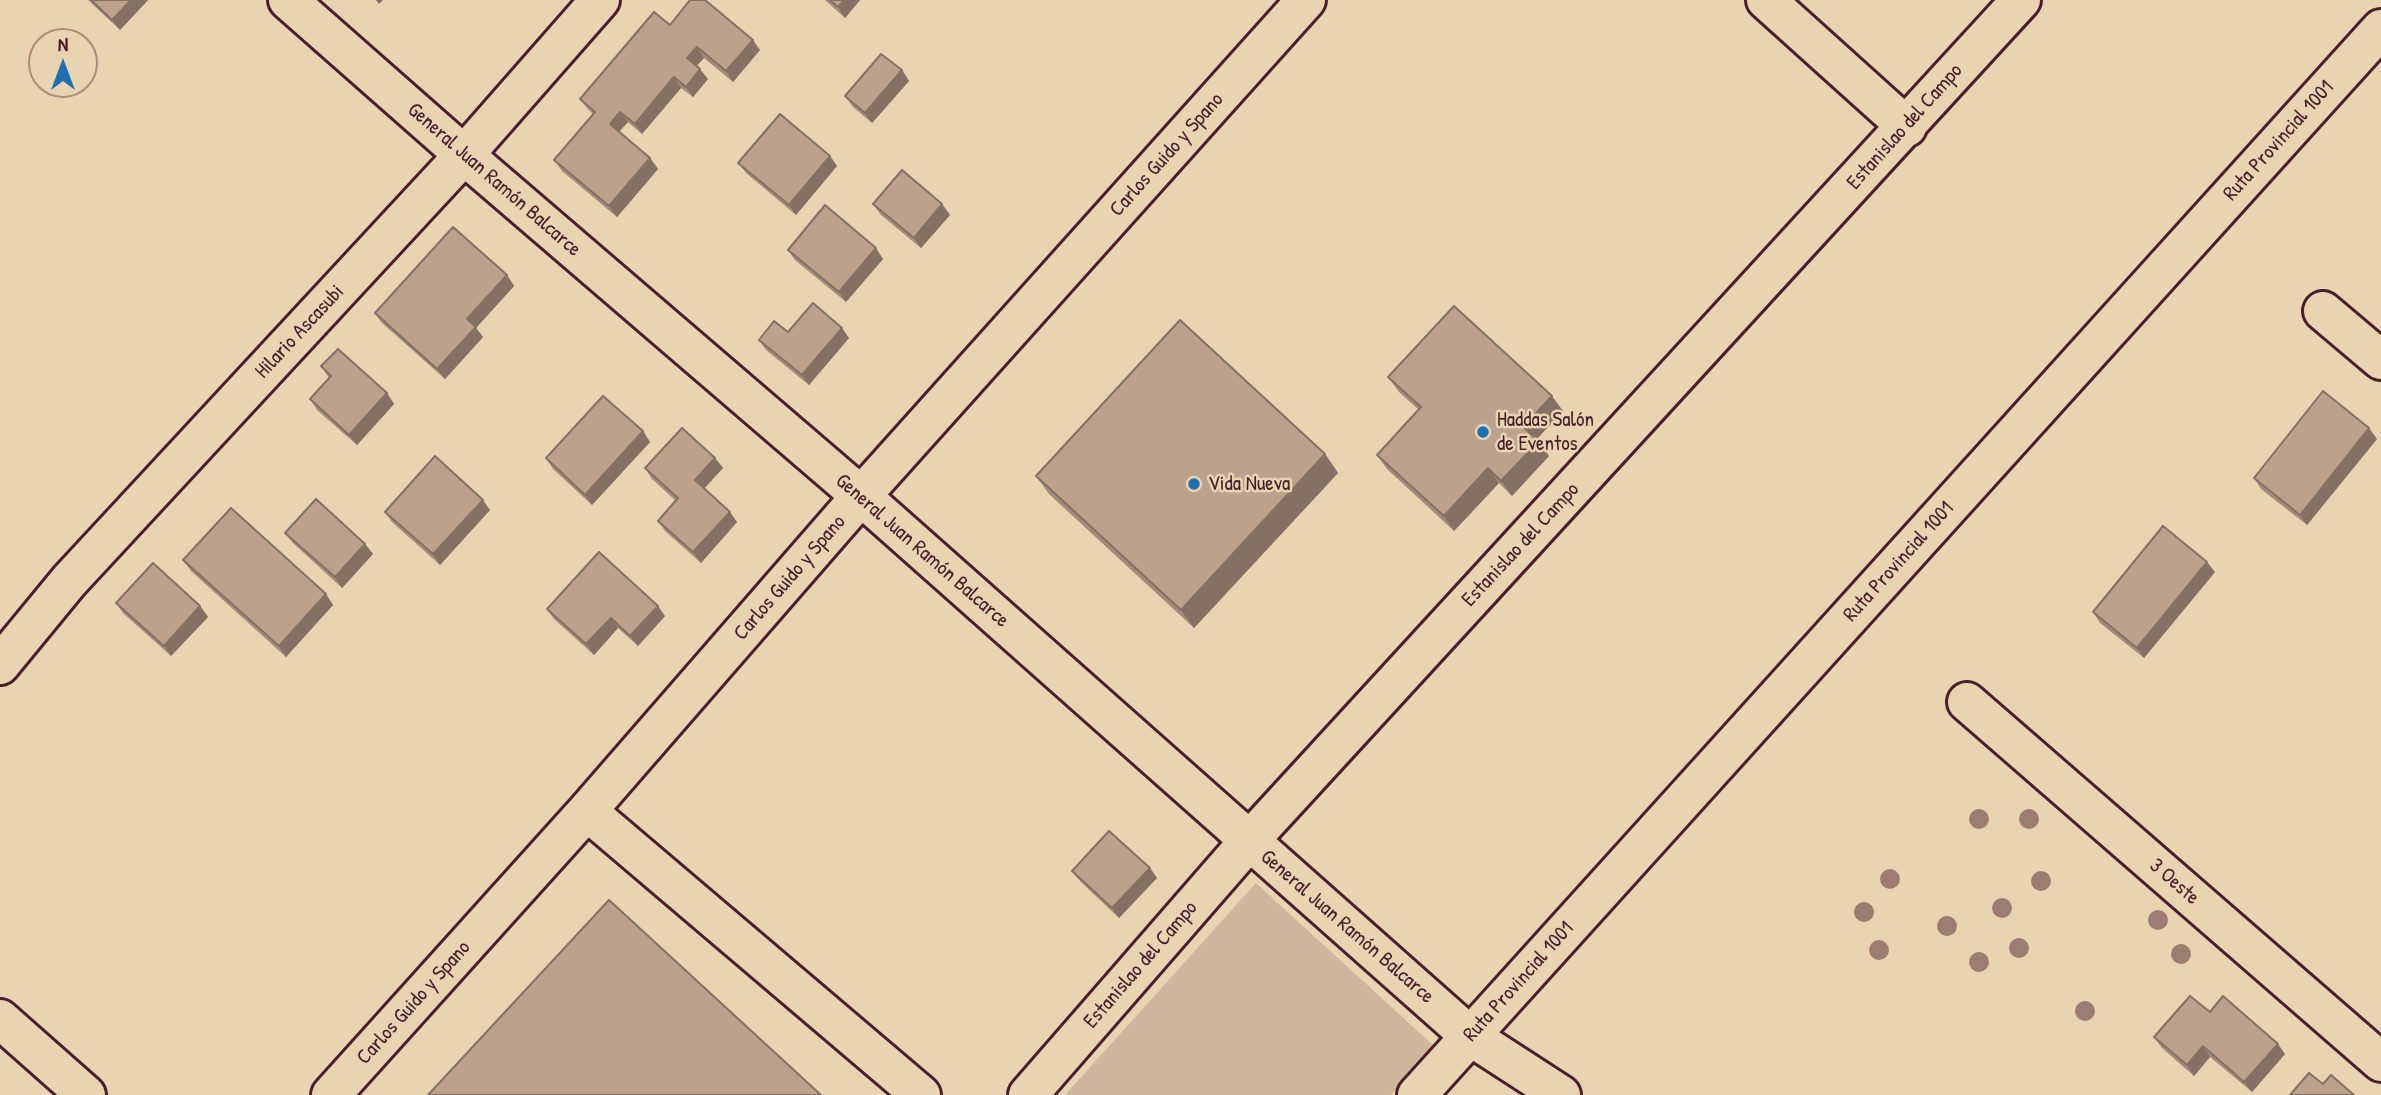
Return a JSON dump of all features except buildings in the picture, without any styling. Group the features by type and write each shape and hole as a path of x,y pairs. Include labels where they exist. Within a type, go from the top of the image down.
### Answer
{"street":[{"name":"General Juan Ramón Balcarce","path":"288,0 861,496 1470,1036 1561,1095"},
{"name":"Hilario Ascasubi","path":"0,665 69,581 464,155 600,0"},
{"name":"Carlos Guido y Spano","path":"331,1095 587,811 861,496 1306,0"},
{"path":"1766,0 1906,127"},
{"name":"Estanislao del Campo","path":"1028,1095 1249,841 2021,0"},
{"name":"Ruta Provincial 1001","path":"1418,1095 2381,29"},
{"path":"2323,310 2381,360"},
{"name":"3 Oeste","path":"1967,702 2381,1062"},
{"path":"587,811 921,1095"},
{"path":"0,1020 86,1095"}],"shaded area":[{"path":"1256,883 1435,1047 1391,1095 1065,1095"}],"place":[{"name":"Haddas Salón de Eventos","path":"1483,432"},
{"name":"Vida Nueva","path":"1194,484"}]}
